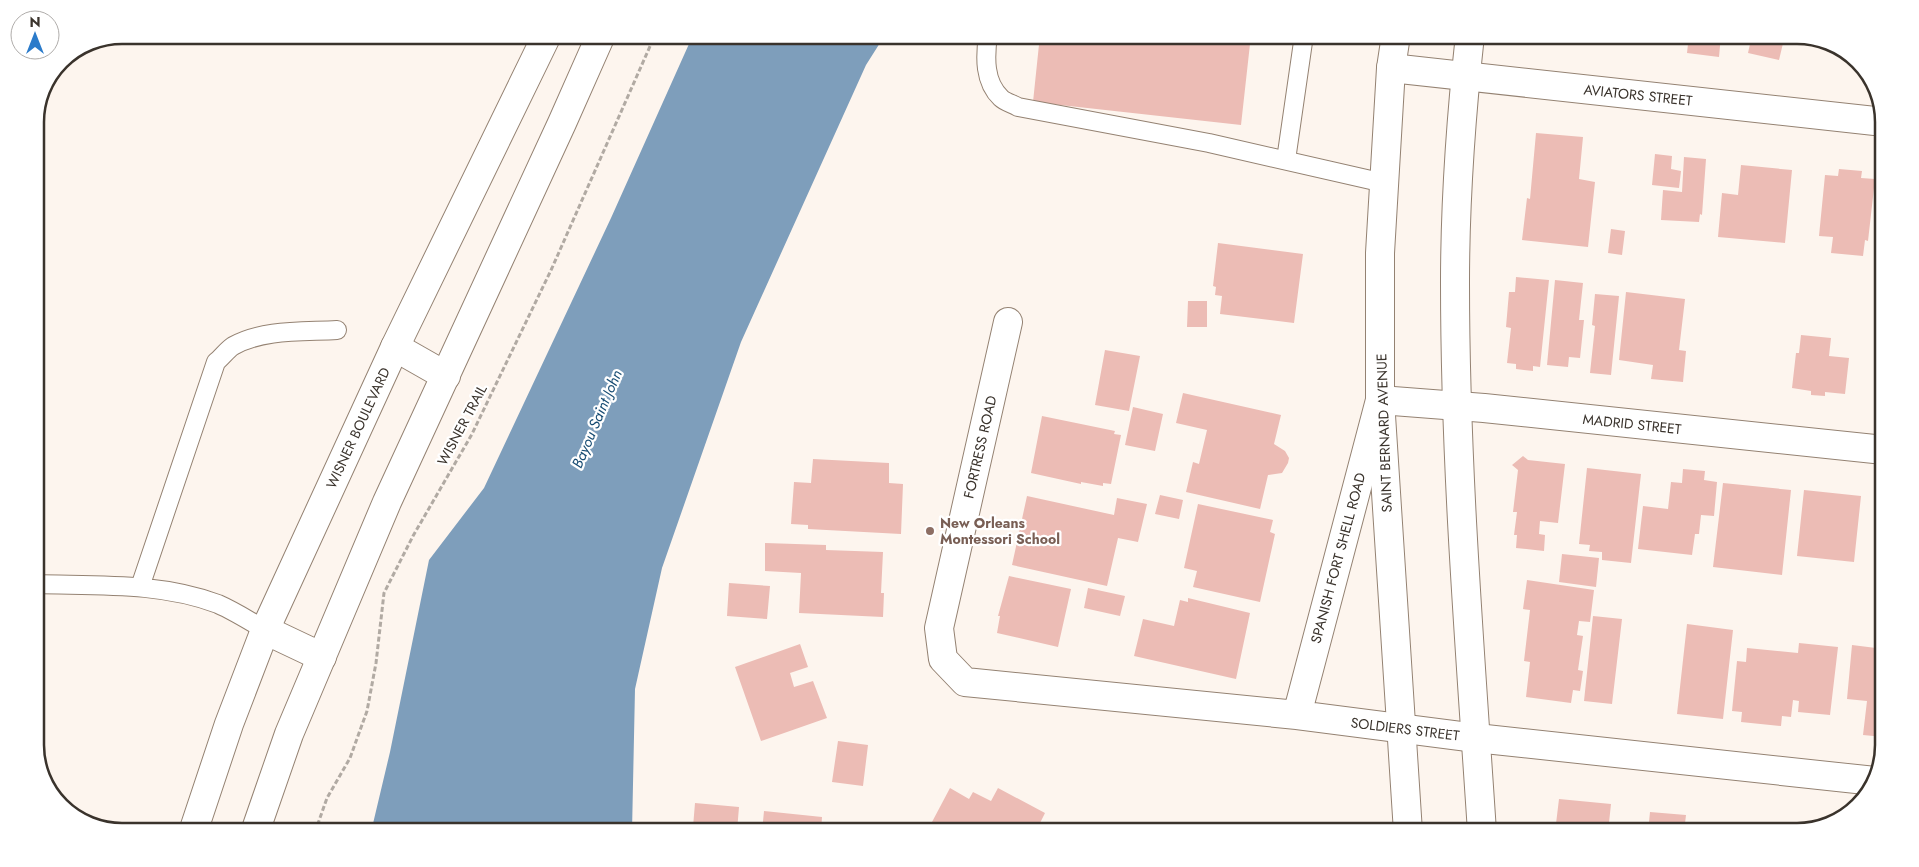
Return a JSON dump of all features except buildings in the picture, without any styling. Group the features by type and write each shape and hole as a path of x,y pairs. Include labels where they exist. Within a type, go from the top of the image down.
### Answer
{"street":[{"name":"WISNER BOULEVARD","path":"196,823 229,724 265,630 395,347 543,44"},
{"path":"258,823 289,734 387,502 597,44"},
{"name":"SAINT BERNARD AVENUE","path":"1395,44 1391,68 1380,253 1380,400 1407,823"},
{"path":"1469,44 1458,179 1456,406 1481,823"},
{"name":"AVIATORS STREET","path":"1391,68 1875,121"},
{"name":"FORTRESS ROAD","path":"943,659 939,628 1008,322"},
{"path":"395,347 446,376"},
{"name":"MADRID STREET","path":"1380,400 1456,406 1875,449"},
{"name":"SPANISH FORT SHELL ROAD","path":"1297,716 1380,400"},
{"path":"265,630 322,657"},
{"name":"SOLDIERS STREET","path":"943,659 965,682 1297,716 1476,738 1867,780"}],"lane":[{"path":"987,44 988,79 1001,99 1018,107 1200,141 1384,183"},
{"path":"1286,160 1303,44"},
{"path":"140,587 216,362 232,347 250,338 269,334 337,330"},
{"path":"44,584 140,587 187,594 219,605 265,630"}],"path":[{"name":"WISNER TRAIL","path":"318,823 327,798 350,758 367,711 377,655 384,593 425,514 472,434 552,268 651,44"}],"water":[{"name":"Bayou Saint John","path":"689,44 879,44 866,65 741,342 662,568 635,689 632,823 373,823 390,752 429,560 484,488 611,218"}],"place":[{"name":"New Orleans Montessori School","path":"930,531"}]}
